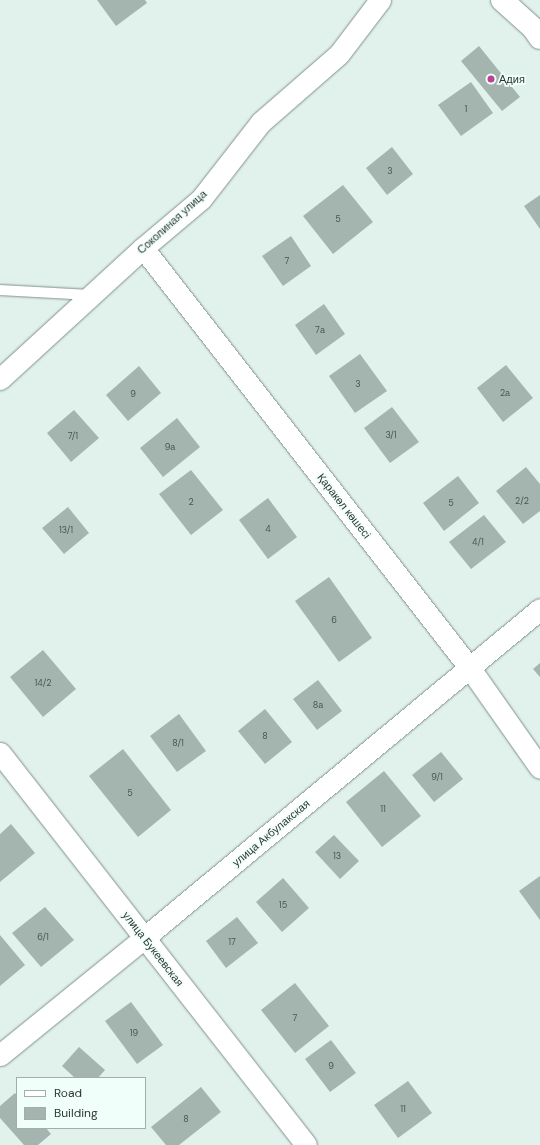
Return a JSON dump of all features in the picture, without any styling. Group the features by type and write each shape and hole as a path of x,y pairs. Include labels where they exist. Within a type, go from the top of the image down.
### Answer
{"street":[{"name":"Соколиная улица","path":"1,377 92,296 143,248 201,199 261,122 339,54 380,0"},
{"path":"502,0 532,28 540,38"},
{"name":"Қаракөл көшесі","path":"143,248 468,667 540,768"},
{"name":"улица Акбулакская","path":"0,1055 145,938 468,667 540,609"},
{"name":"улица Букеевская","path":"0,753 306,1145"}],"lane":[{"path":"0,290 92,296"}],"building":[{"path":"97,0 145,0 147,3 116,26"},
{"name":"Адия","path":"479,46 520,97 502,111 461,61"},
{"path":"471,82 493,113 461,136 438,105"},
{"path":"392,147 413,174 387,195 366,168"},
{"path":"343,185 373,222 333,254 303,216"},
{"path":"540,195 540,229 524,206"},
{"path":"291,236 311,266 283,286 262,256"},
{"path":"324,304 345,334 316,355 295,325"},
{"path":"360,354 387,391 355,413 329,376"},
{"path":"506,365 533,398 503,422 477,388"},
{"path":"139,366 161,393 128,421 106,395"},
{"path":"392,407 419,442 390,463 364,428"},
{"path":"74,410 99,438 71,462 47,433"},
{"path":"177,418 200,447 163,477 140,448"},
{"path":"526,467 540,484 540,511 523,524 496,491"},
{"path":"191,470 223,510 191,535 159,494"},
{"path":"458,476 479,503 444,531 423,503"},
{"path":"268,498 297,537 268,559 239,520"},
{"path":"68,507 89,533 64,554 42,528"},
{"path":"484,515 506,542 471,569 449,542"},
{"path":"329,577 372,638 339,662 295,601"},
{"path":"43,650 76,689 43,717 10,677"},
{"path":"540,663 540,677 533,669"},
{"path":"318,680 342,711 317,730 293,699"},
{"path":"265,709 292,742 265,764 238,731"},
{"path":"179,714 206,751 177,772 150,736"},
{"path":"123,749 171,810 138,837 89,776"},
{"path":"441,752 463,779 434,802 412,775"},
{"path":"384,771 421,816 382,847 346,802"},
{"path":"11,824 35,853 0,882 0,834"},
{"path":"334,835 359,861 340,879 315,852"},
{"path":"540,876 540,920 519,891"},
{"path":"283,878 309,908 282,932 256,902"},
{"path":"45,907 74,940 41,967 12,933"},
{"path":"237,917 258,943 226,968 206,941"},
{"path":"0,935 25,965 0,986"},
{"path":"295,983 329,1026 295,1053 261,1010"},
{"path":"131,1002 163,1045 137,1064 105,1021"},
{"path":"331,1040 356,1073 330,1092 305,1059"},
{"path":"79,1047 105,1070 99,1077 74,1077 62,1066"},
{"path":"408,1081 432,1113 398,1138 374,1105"},
{"path":"201,1087 221,1112 179,1145 166,1145 151,1127"},
{"path":"15,1093 16,1129 47,1129 51,1134 38,1145 24,1145 0,1118 0,1106"}],"place":[{"name":"Адия","path":"491,79"}]}
